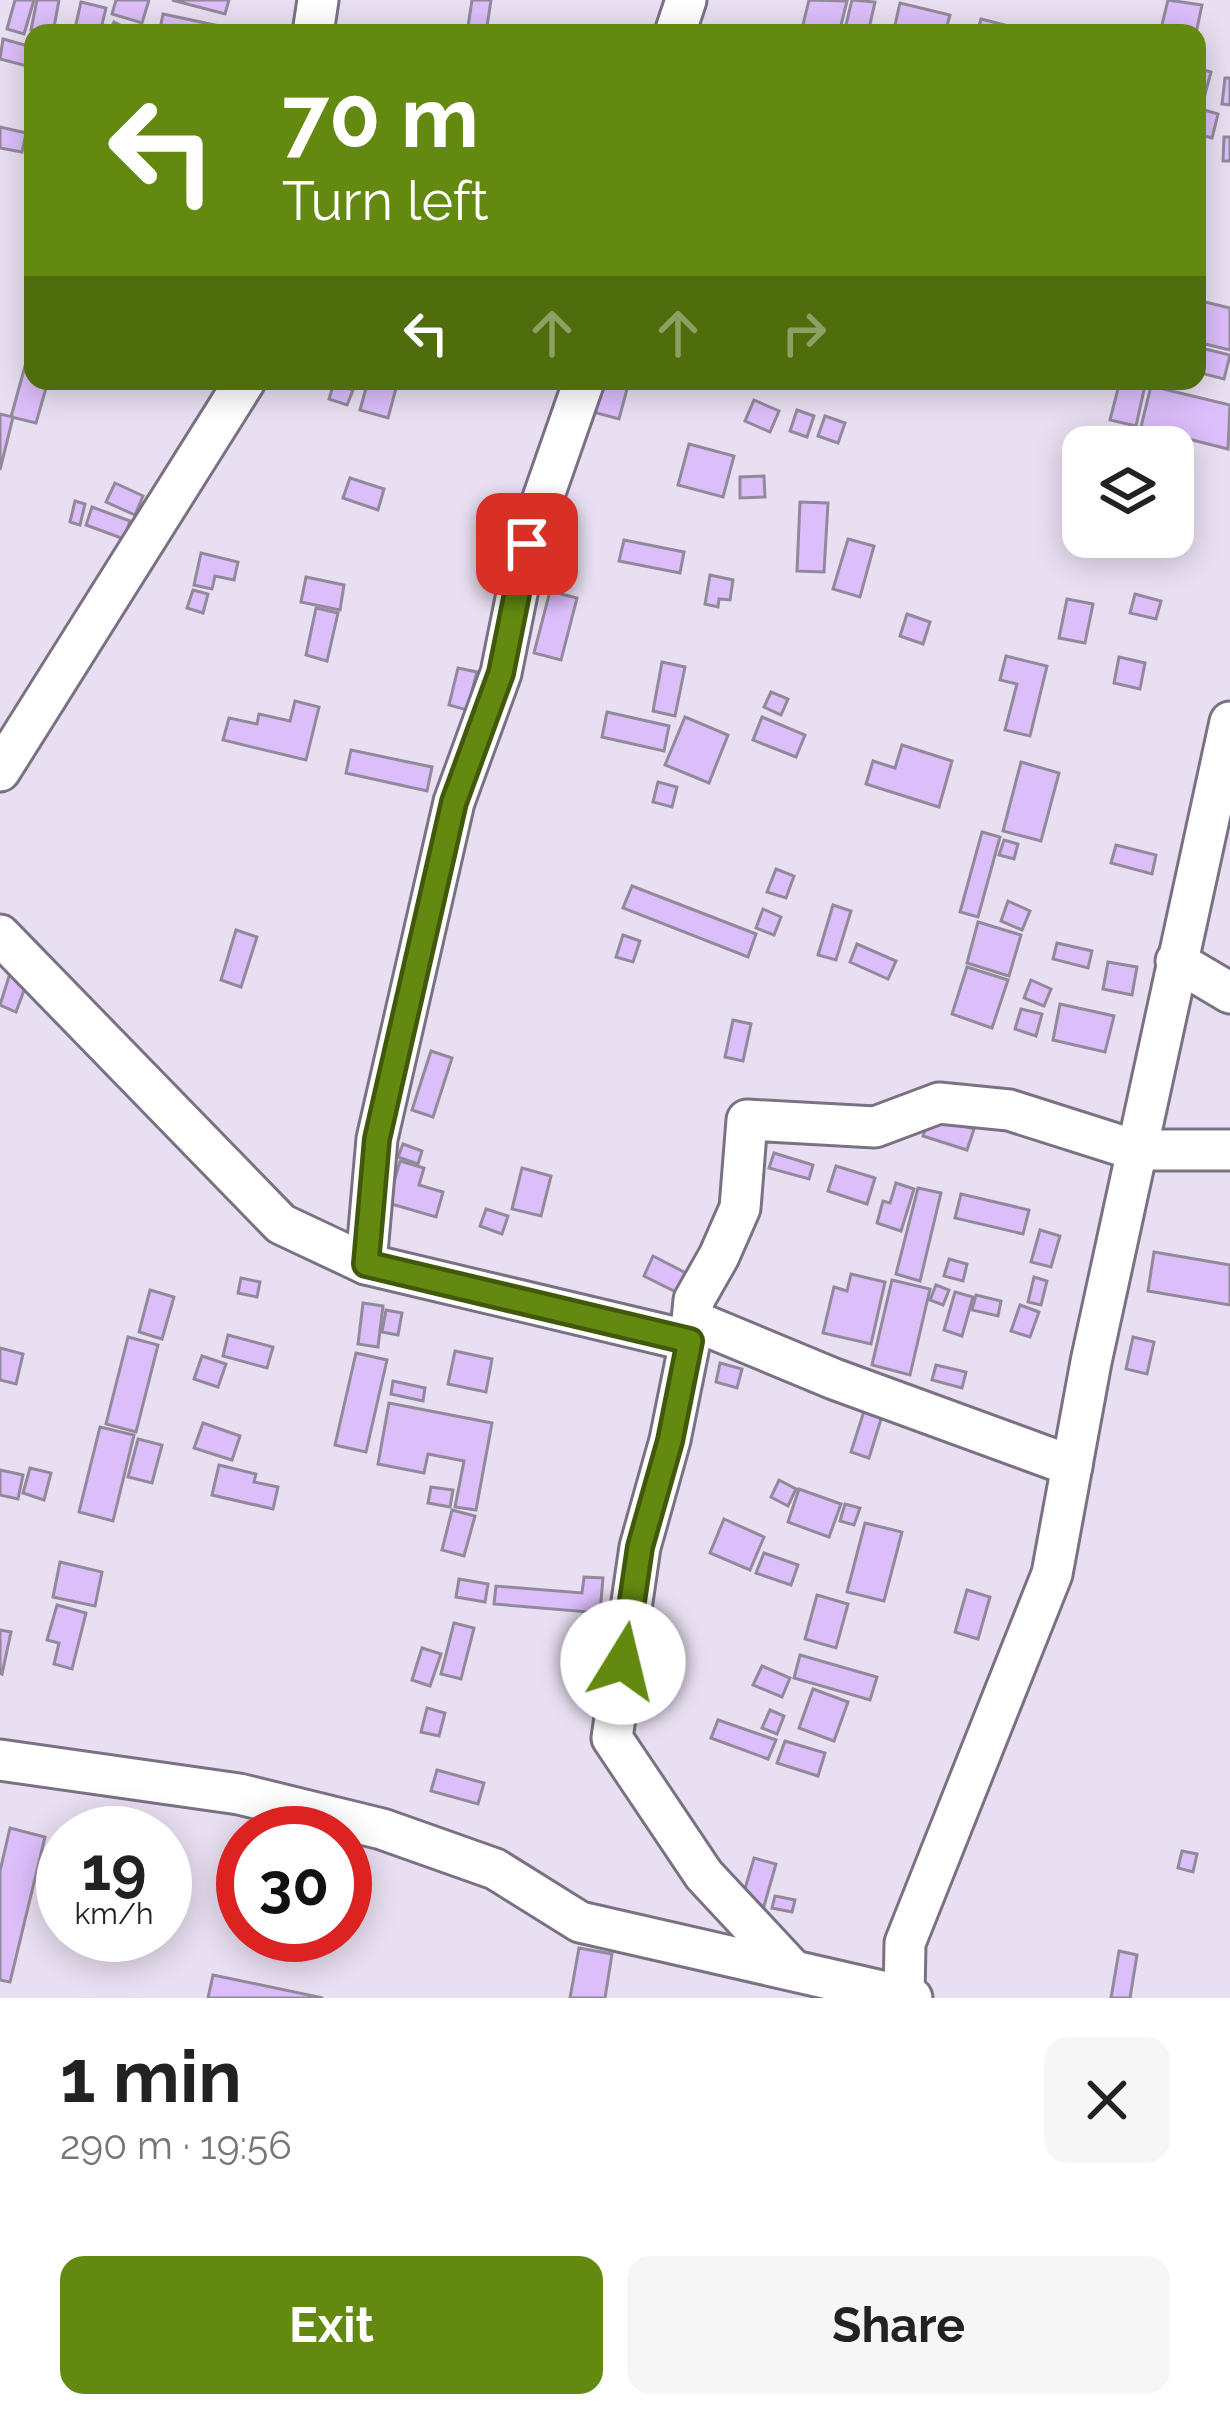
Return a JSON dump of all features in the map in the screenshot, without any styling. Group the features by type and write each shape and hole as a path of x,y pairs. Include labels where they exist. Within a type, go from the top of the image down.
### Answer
{"street":[{"path":"0,771 239,390"},
{"path":"366,1264 377,1139 454,802 501,673 527,544 581,390"},
{"path":"0,1760 238,1794 382,1829 495,1869 580,1922 906,1997 905,1943 1052,1574 1135,1150 1230,722"},
{"path":"0,935 281,1224 366,1264 691,1330 1072,1466"},
{"path":"1176,962 1230,993"},
{"path":"790,1967 704,1875 612,1738 640,1547 670,1441 694,1300 740,1208 747,1120 875,1126 939,1103 1009,1110 1135,1150 1230,1150"}],"building":[{"path":"15,0 34,0 24,34 7,29"},
{"path":"37,0 59,0 55,24 32,24"},
{"path":"116,0 149,0 142,23 112,14"},
{"path":"172,0 229,0 225,14"},
{"path":"472,0 491,0 487,24 468,24"},
{"path":"809,0 847,1 841,24 803,24"},
{"path":"852,0 875,2 870,24 846,24"},
{"path":"1168,0 1202,5 1198,24 1162,24"},
{"path":"81,2 106,8 102,24 76,24"},
{"path":"900,3 950,15 948,24 895,24"},
{"path":"163,14 210,24 161,24"},
{"path":"3,39 24,45 24,65 0,59"},
{"path":"1225,78 1230,78 1230,105 1222,104"},
{"path":"1206,110 1218,114 1212,138 1206,136"},
{"path":"0,127 24,133 22,152 0,148"},
{"path":"1224,137 1230,137 1230,161 1223,161"},
{"path":"1206,302 1230,308 1230,350 1206,344"},
{"path":"1206,349 1230,355 1224,379 1206,374"},
{"path":"24,370 24,390 45,390 36,423 11,417"},
{"path":"332,390 353,390 347,405 329,399"},
{"path":"366,390 396,390 388,418 360,410"},
{"path":"599,390 627,390 619,419 593,412"},
{"path":"1118,390 1144,390 1136,426 1110,420"},
{"path":"1150,390 1230,405 1228,449 1194,440 1194,426 1141,426"},
{"path":"754,400 779,411 770,432 745,421"},
{"path":"797,410 814,416 807,437 790,431"},
{"path":"0,414 13,417 0,470"},
{"path":"825,416 845,423 838,443 818,436"},
{"path":"689,444 734,456 723,497 678,485"},
{"path":"764,476 765,497 740,498 740,477"},
{"path":"350,478 384,489 378,510 343,498"},
{"path":"115,483 143,496 135,515 106,502"},
{"path":"75,501 85,504 80,525 70,522"},
{"path":"800,502 828,503 824,572 797,571"},
{"path":"92,507 130,521 124,539 86,525"},
{"path":"848,539 874,546 860,597 833,589"},
{"path":"624,540 684,552 680,573 619,561"},
{"path":"201,553 238,562 234,580 215,576 212,589 194,585"},
{"path":"710,575 733,580 730,600 719,599 718,607 705,604"},
{"path":"306,577 344,585 340,610 301,602"},
{"path":"193,590 208,594 203,613 187,608"},
{"path":"550,591 577,598 561,660 534,653"},
{"path":"1135,594 1161,601 1156,619 1130,613"},
{"path":"1067,599 1093,604 1085,643 1059,638"},
{"path":"316,608 338,613 327,661 306,655"},
{"path":"907,614 930,622 923,644 900,636"},
{"path":"1006,656 1047,666 1030,736 1005,730 1017,684 1000,680"},
{"path":"1119,657 1145,663 1140,689 1114,683"},
{"path":"662,662 685,667 675,716 653,711"},
{"path":"458,668 477,672 467,710 449,705"},
{"path":"771,692 788,699 781,715 764,707"},
{"path":"295,701 319,707 306,760 223,740 229,718 257,724 259,714 290,721"},
{"path":"607,712 669,726 664,751 602,737"},
{"path":"685,717 728,735 709,783 665,765"},
{"path":"762,717 805,735 796,757 753,740"},
{"path":"902,745 952,761 939,807 866,784 873,761 895,768"},
{"path":"351,750 432,767 427,791 346,773"},
{"path":"1021,762 1059,773 1041,841 1003,831"},
{"path":"658,782 677,787 672,807 653,802"},
{"path":"982,832 1000,837 978,917 960,912"},
{"path":"1004,840 1018,844 1014,859 999,855"},
{"path":"1116,845 1156,855 1152,874 1111,863"},
{"path":"776,869 794,876 786,898 767,892"},
{"path":"632,886 756,934 748,957 623,908"},
{"path":"1008,901 1030,911 1022,930 1001,921"},
{"path":"833,905 851,911 836,960 818,955"},
{"path":"763,909 781,917 774,935 756,928"},
{"path":"978,922 1021,935 1009,976 967,963"},
{"path":"236,930 257,937 241,987 221,980"},
{"path":"623,935 640,941 633,962 616,957"},
{"path":"1057,943 1092,951 1088,968 1053,959"},
{"path":"857,944 896,961 888,979 850,962"},
{"path":"1108,962 1137,967 1132,995 1103,989"},
{"path":"12,967 30,974 16,1012 0,1005"},
{"path":"967,967 1008,980 992,1028 952,1014"},
{"path":"1031,980 1051,989 1044,1006 1024,998"},
{"path":"1060,1004 1114,1016 1105,1052 1053,1040"},
{"path":"1021,1009 1042,1014 1036,1036 1015,1029"},
{"path":"733,1020 751,1024 743,1061 725,1057"},
{"path":"431,1051 452,1058 433,1117 412,1110"},
{"path":"930,1115 974,1129 967,1150 923,1136"},
{"path":"403,1144 422,1151 418,1164 398,1157"},
{"path":"774,1153 813,1165 809,1179 769,1168"},
{"path":"400,1161 424,1168 419,1185 443,1192 436,1217 388,1203"},
{"path":"836,1166 875,1178 867,1204 828,1191"},
{"path":"522,1168 551,1176 541,1216 512,1209"},
{"path":"896,1183 914,1189 901,1231 877,1223 883,1201 890,1203"},
{"path":"918,1188 941,1193 920,1281 896,1274"},
{"path":"961,1194 1029,1210 1023,1234 955,1218"},
{"path":"486,1209 508,1216 502,1234 480,1226"},
{"path":"1040,1230 1060,1236 1051,1267 1031,1262"},
{"path":"1154,1252 1230,1265 1230,1305 1148,1291"},
{"path":"653,1256 688,1274 678,1293 644,1276"},
{"path":"949,1259 967,1264 963,1281 944,1276"},
{"path":"851,1274 885,1282 871,1344 823,1333 834,1287 847,1291"},
{"path":"1034,1277 1047,1281 1041,1305 1028,1302"},
{"path":"241,1278 260,1282 257,1297 238,1293"},
{"path":"892,1280 930,1289 910,1375 872,1365"},
{"path":"936,1285 949,1290 943,1305 930,1300"},
{"path":"150,1290 174,1297 162,1339 139,1332"},
{"path":"955,1292 973,1297 962,1336 944,1330"},
{"path":"976,1295 1001,1301 998,1316 972,1310"},
{"path":"363,1303 383,1306 378,1347 358,1344"},
{"path":"1020,1305 1039,1312 1030,1337 1011,1331"},
{"path":"386,1310 402,1313 398,1335 382,1332"},
{"path":"228,1335 273,1347 267,1368 223,1356"},
{"path":"128,1337 158,1345 136,1432 106,1424"},
{"path":"1133,1337 1154,1342 1147,1374 1126,1369"},
{"path":"0,1348 23,1354 16,1384 0,1380"},
{"path":"455,1351 492,1359 486,1392 448,1384"},
{"path":"356,1353 387,1360 366,1452 335,1445"},
{"path":"202,1356 226,1364 218,1387 194,1379"},
{"path":"720,1363 742,1369 737,1388 716,1382"},
{"path":"936,1365 966,1372 962,1388 932,1380"},
{"path":"393,1381 425,1388 423,1401 391,1394"},
{"path":"389,1403 492,1423 476,1510 455,1507 464,1461 428,1454 424,1473 378,1464"},
{"path":"864,1411 882,1416 869,1458 851,1452"},
{"path":"203,1423 240,1436 232,1460 194,1448"},
{"path":"100,1427 134,1435 113,1521 79,1512"},
{"path":"138,1439 162,1445 152,1483 128,1477"},
{"path":"219,1465 256,1474 254,1482 278,1487 273,1509 212,1495"},
{"path":"30,1468 51,1473 44,1500 23,1493"},
{"path":"0,1470 23,1475 18,1499 0,1495"},
{"path":"779,1480 796,1489 788,1506 771,1497"},
{"path":"431,1487 453,1490 450,1507 428,1503"},
{"path":"799,1489 841,1504 829,1537 788,1522"},
{"path":"845,1504 860,1508 854,1525 840,1521"},
{"path":"452,1510 475,1516 464,1556 442,1550"},
{"path":"724,1519 764,1537 750,1570 710,1553"},
{"path":"865,1523 902,1532 884,1601 847,1592"},
{"path":"764,1553 798,1565 791,1585 756,1573"},
{"path":"60,1562 102,1572 95,1606 53,1597"},
{"path":"584,1577 603,1578 600,1613 494,1604 496,1586 582,1593"},
{"path":"459,1579 488,1584 485,1602 456,1597"},
{"path":"967,1590 990,1597 978,1639 955,1632"},
{"path":"817,1595 848,1604 836,1648 805,1639"},
{"path":"57,1605 86,1613 72,1669 54,1664 59,1643 47,1640"},
{"path":"454,1623 474,1628 461,1679 441,1674"},
{"path":"0,1630 11,1632 2,1674 0,1673"},
{"path":"422,1648 441,1654 430,1686 412,1680"},
{"path":"800,1655 877,1677 870,1700 794,1678"},
{"path":"762,1666 790,1678 782,1697 753,1685"},
{"path":"813,1689 848,1702 834,1741 799,1728"},
{"path":"427,1708 445,1713 439,1736 421,1732"},
{"path":"770,1710 784,1716 777,1734 762,1728"},
{"path":"718,1720 776,1740 768,1759 711,1738"},
{"path":"785,1741 825,1753 818,1776 777,1763"},
{"path":"437,1770 484,1783 478,1804 431,1791"},
{"path":"10,1828 36,1835 36,1874 10,1982 0,1980 0,1871"},
{"path":"1182,1851 1197,1854 1193,1872 1178,1868"},
{"path":"754,1858 776,1864 764,1906 742,1899"},
{"path":"775,1896 795,1900 792,1912 772,1908"},
{"path":"579,1948 612,1954 605,1998 570,1998"},
{"path":"1119,1951 1137,1955 1130,1998 1111,1998"},
{"path":"213,1975 323,1998 208,1998"}],"route":[{"path":"527,544 501,673 454,802 377,1139 366,1264 690,1341 670,1441 640,1547 623,1662"}]}
